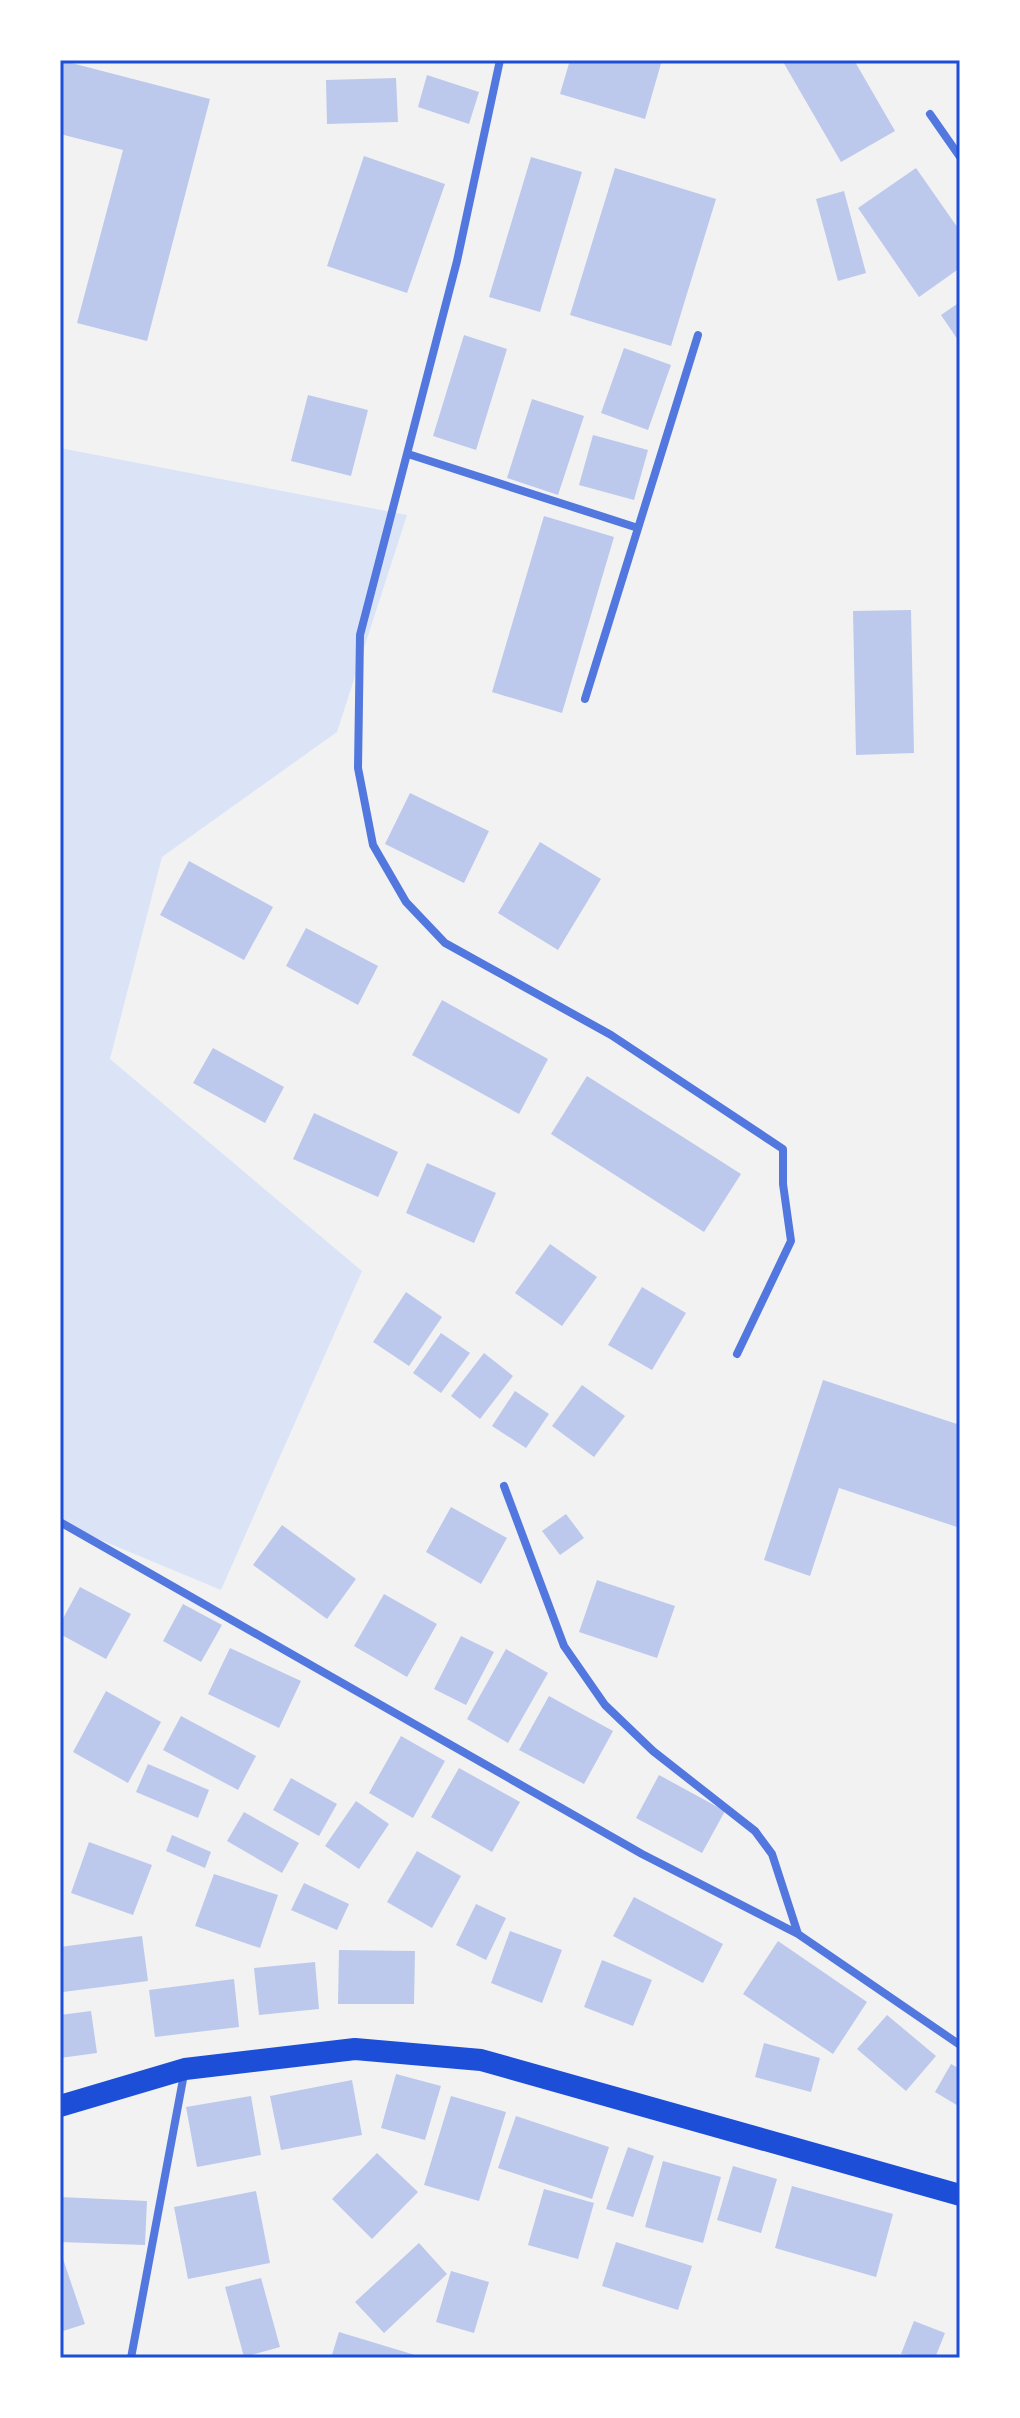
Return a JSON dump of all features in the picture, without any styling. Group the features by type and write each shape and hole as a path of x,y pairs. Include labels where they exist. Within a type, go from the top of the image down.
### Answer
{"highway":[{"path":"60,2106 185,2069 355,2049 481,2060 960,2195"}],"street":[{"path":"500,60 457,261 360,635 358,768 373,845 406,902 445,943 611,1035 783,1149 791,1241 737,1354"},
{"path":"930,114 960,157"},
{"path":"585,699 698,335"},
{"path":"408,454 638,528"},
{"path":"504,1486 564,1646 605,1705 653,1751 755,1831 772,1854 798,1934"},
{"path":"60,1522 642,1854 798,1934 960,2045"},
{"path":"131,2358 185,2069"}],"shaded area":[{"path":"60,448 407,515 337,732 162,857 110,1059 362,1271 221,1590 60,1523"}],"building":[{"path":"60,60 210,99 147,341 77,323 123,150 60,134"},
{"path":"570,60 662,60 645,119 560,94"},
{"path":"782,60 854,60 895,131 841,162"},
{"path":"427,75 479,92 469,124 418,107"},
{"path":"396,78 398,122 327,124 326,80"},
{"path":"364,156 445,184 407,293 327,266"},
{"path":"531,157 582,172 540,312 489,297"},
{"path":"615,168 716,199 671,346 570,315"},
{"path":"916,168 960,231 960,268 919,297 858,208"},
{"path":"844,191 866,273 838,281 816,199"},
{"path":"960,302 960,343 941,315"},
{"path":"464,335 507,349 476,450 433,436"},
{"path":"624,348 671,365 648,430 601,413"},
{"path":"308,395 368,410 351,476 291,461"},
{"path":"532,399 584,416 558,495 507,478"},
{"path":"593,435 648,450 634,500 579,485"},
{"path":"544,516 614,537 562,713 492,692"},
{"path":"911,610 914,753 856,755 853,611"},
{"path":"410,793 489,831 464,883 385,844"},
{"path":"540,842 601,879 558,950 498,913"},
{"path":"189,861 273,907 244,960 160,915"},
{"path":"306,928 378,966 358,1005 286,966"},
{"path":"442,1000 548,1059 519,1114 412,1055"},
{"path":"213,1048 284,1087 265,1123 193,1083"},
{"path":"587,1076 741,1174 704,1232 551,1134"},
{"path":"314,1113 398,1152 378,1197 293,1159"},
{"path":"427,1163 496,1193 474,1243 406,1213"},
{"path":"550,1244 597,1277 562,1326 515,1293"},
{"path":"642,1287 686,1313 652,1370 608,1345"},
{"path":"406,1292 442,1317 409,1366 373,1342"},
{"path":"441,1333 470,1353 441,1393 413,1373"},
{"path":"484,1353 513,1376 480,1419 451,1396"},
{"path":"823,1380 960,1425 960,1528 839,1488 810,1576 764,1560"},
{"path":"582,1385 625,1416 594,1457 552,1426"},
{"path":"515,1391 549,1414 526,1448 492,1426"},
{"path":"451,1507 507,1538 481,1584 426,1552"},
{"path":"566,1514 584,1538 560,1555 542,1531"},
{"path":"282,1525 356,1579 327,1619 253,1565"},
{"path":"597,1580 675,1606 657,1658 579,1632"},
{"path":"80,1587 131,1614 106,1659 60,1634 60,1624"},
{"path":"384,1594 437,1624 407,1677 354,1646"},
{"path":"183,1604 222,1625 201,1662 163,1641"},
{"path":"461,1636 494,1652 466,1705 434,1689"},
{"path":"230,1648 301,1681 279,1728 208,1694"},
{"path":"506,1649 548,1673 508,1743 467,1719"},
{"path":"106,1691 161,1722 128,1783 73,1752"},
{"path":"549,1696 613,1731 584,1784 519,1750"},
{"path":"181,1716 256,1756 238,1790 163,1750"},
{"path":"401,1736 445,1761 413,1818 369,1793"},
{"path":"148,1764 209,1790 198,1818 136,1792"},
{"path":"459,1768 520,1802 492,1852 431,1817"},
{"path":"659,1775 725,1811 702,1853 636,1818"},
{"path":"291,1778 337,1804 319,1836 273,1810"},
{"path":"356,1801 389,1824 359,1869 325,1846"},
{"path":"244,1812 299,1843 282,1873 227,1841"},
{"path":"172,1835 211,1852 205,1868 166,1851"},
{"path":"89,1842 152,1865 133,1915 71,1893"},
{"path":"417,1851 461,1876 432,1928 387,1902"},
{"path":"214,1874 278,1895 260,1948 195,1926"},
{"path":"304,1883 349,1904 337,1930 291,1910"},
{"path":"634,1897 723,1944 703,1983 613,1936"},
{"path":"476,1904 506,1918 486,1960 456,1945"},
{"path":"510,1931 562,1950 542,2003 491,1983"},
{"path":"142,1936 148,1981 63,1992 60,1947"},
{"path":"778,1941 867,2002 833,2054 743,1994"},
{"path":"339,1950 415,1951 414,2004 338,2004"},
{"path":"602,1960 652,1980 633,2026 584,2007"},
{"path":"315,1962 319,2009 259,2015 254,1968"},
{"path":"234,1979 239,2027 155,2037 149,1990"},
{"path":"91,2011 97,2053 60,2058 60,2015"},
{"path":"887,2015 936,2056 906,2091 857,2049"},
{"path":"764,2043 820,2058 811,2092 755,2077"},
{"path":"951,2064 960,2069 960,2107 935,2092"},
{"path":"396,2074 441,2086 425,2140 381,2128"},
{"path":"352,2080 362,2135 281,2150 270,2096"},
{"path":"251,2096 261,2155 197,2167 186,2107"},
{"path":"451,2096 506,2112 479,2201 424,2185"},
{"path":"516,2116 609,2147 592,2199 498,2168"},
{"path":"628,2147 654,2156 633,2217 606,2209"},
{"path":"377,2153 418,2192 372,2239 332,2199"},
{"path":"663,2161 721,2177 703,2243 645,2227"},
{"path":"733,2166 777,2179 761,2233 717,2220"},
{"path":"792,2186 893,2214 876,2277 775,2248"},
{"path":"544,2189 594,2203 578,2259 528,2245"},
{"path":"256,2191 270,2263 188,2279 174,2207"},
{"path":"60,2197 147,2201 145,2245 60,2242"},
{"path":"616,2242 692,2266 678,2310 602,2286"},
{"path":"419,2243 447,2274 384,2333 355,2302"},
{"path":"60,2250 85,2324 60,2332"},
{"path":"451,2271 489,2282 474,2333 436,2322"},
{"path":"261,2278 280,2347 244,2357 225,2287"},
{"path":"914,2321 945,2333 935,2358 901,2354"},
{"path":"339,2332 415,2355 414,2358 331,2358"}]}
